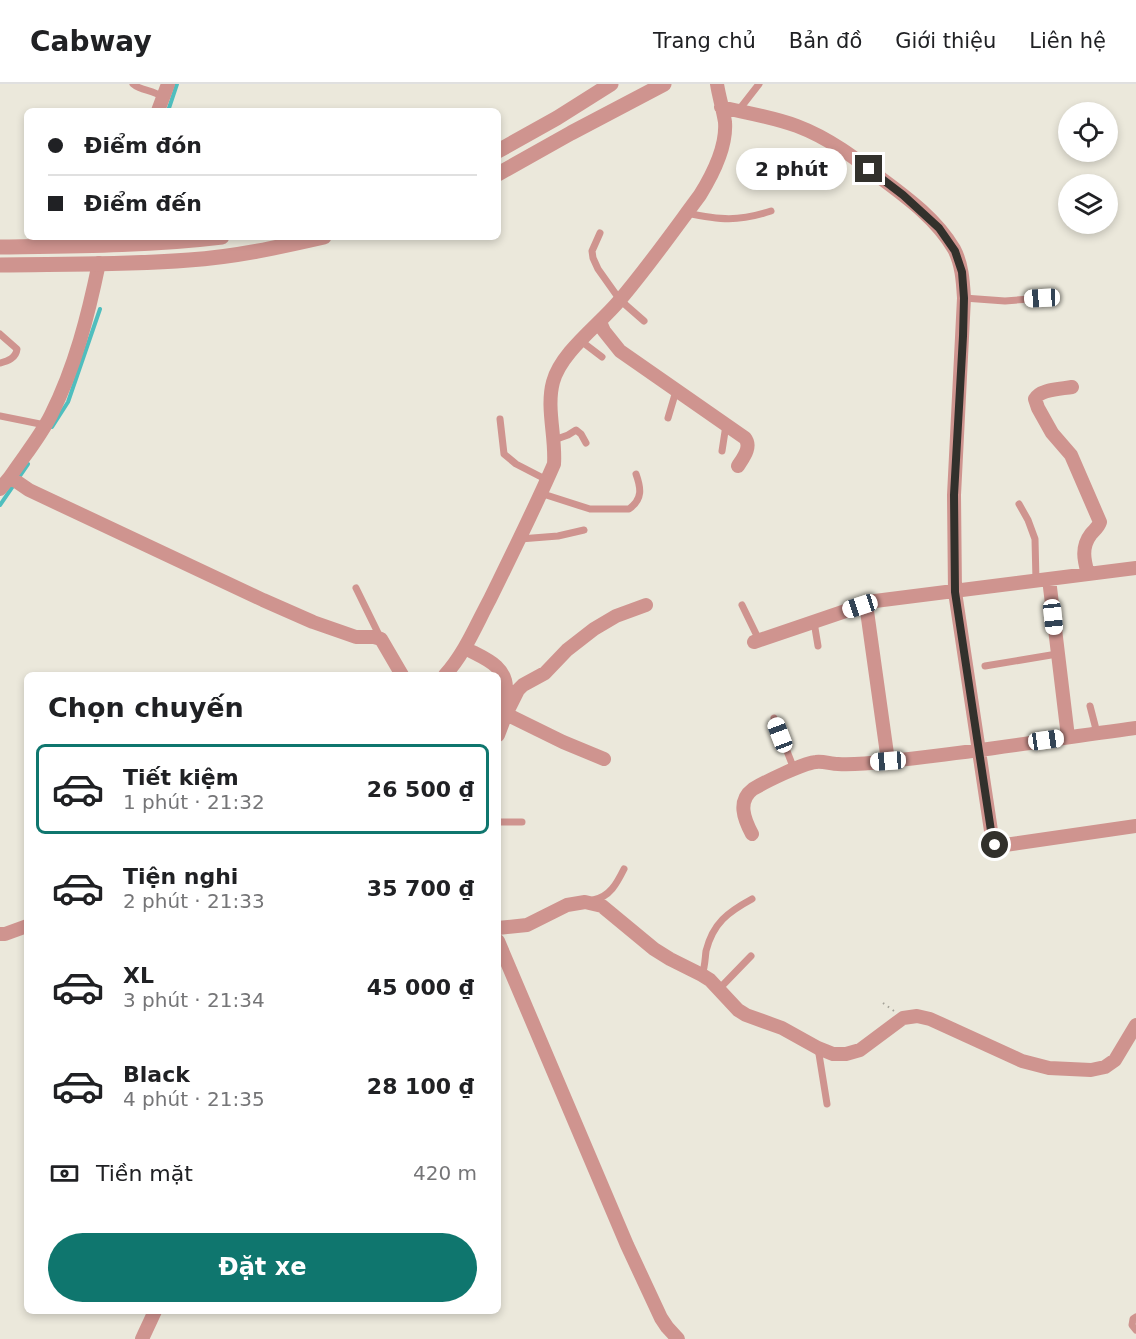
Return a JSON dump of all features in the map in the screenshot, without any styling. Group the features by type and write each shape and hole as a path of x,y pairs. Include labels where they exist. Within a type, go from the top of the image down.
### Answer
{"street":[{"path":"161,104 168,84"},
{"path":"501,149 611,84"},
{"path":"501,172 664,84"},
{"path":"448,672 465,648 520,539 554,464 551,397 558,368 568,353 620,300 709,180 721,149 725,130 717,84"},
{"path":"721,107 788,123 823,137 844,150 903,195 939,228 955,251 962,272 964,298 954,495 955,592 993,844 998,846 1136,826"},
{"path":"0,248 111,241 199,240"},
{"path":"0,265 190,260 265,251 311,240"},
{"path":"0,489 11,478 34,443 59,396 80,344 99,263"},
{"path":"600,322 604,331 620,351 748,442 747,450 738,466"},
{"path":"1072,387 1043,392 1035,399 1052,433 1071,454 1100,522 1089,536 1084,548 1088,574"},
{"path":"11,478 29,490 262,600 356,637 381,639 400,672"},
{"path":"756,641 866,603 1136,568"},
{"path":"1042,580 1057,654 1068,737"},
{"path":"866,603 888,761"},
{"path":"501,727 518,690 523,685 545,673 567,650 594,629 616,616 645,605"},
{"path":"465,648 493,663 502,672 506,690 504,708 506,714 604,759"},
{"path":"752,834 743,812 746,797 752,790 794,769 817,762 840,765 888,761 1136,728"},
{"path":"501,928 527,925 567,905 585,902 602,906 654,949 702,975 719,989 738,1010 782,1028 833,1054 846,1054 860,1050 903,1018 917,1016 930,1019 1022,1061 1049,1068 1091,1070 1105,1067 1115,1060 1136,1025"},
{"path":"0,934 24,927"},
{"path":"501,948 627,1245 661,1318 678,1339"},
{"path":"142,1339 154,1314"}],"lane":[{"path":"133,84 158,93 161,104"},
{"path":"738,111 759,84"},
{"path":"686,213 724,219 753,217 771,211"},
{"path":"600,233 592,251 592,258 620,300 644,321"},
{"path":"964,298 1005,301 1042,298"},
{"path":"0,334 17,349 17,354 0,363"},
{"path":"581,341 602,357"},
{"path":"668,418 676,391"},
{"path":"0,416 45,424"},
{"path":"500,419 504,454 516,464 547,480"},
{"path":"722,451 726,425"},
{"path":"554,440 576,430 586,443"},
{"path":"540,493 590,508 629,509 636,504 641,487 636,474"},
{"path":"1019,504 1035,539 1042,580"},
{"path":"520,539 558,536 584,530"},
{"path":"357,588 381,639"},
{"path":"742,605 756,641"},
{"path":"814,621 818,646"},
{"path":"984,666 1057,654"},
{"path":"1090,706 1096,733"},
{"path":"774,718 794,769"},
{"path":"501,822 522,822"},
{"path":"585,902 604,897 618,881 624,869"},
{"path":"702,975 712,931 723,918 752,899"},
{"path":"719,989 752,956"},
{"path":"818,1048 827,1104"},
{"path":"1136,1317 1132,1325 1136,1329"}],"waterway":[{"path":"169,108 177,84"},
{"path":"52,427 68,402 100,309"},
{"path":"0,505 28,464"}],"route":[{"path":"869,169 903,195 939,228 955,251 962,272 963,336 954,495 955,592 978,750 995,845"}]}
